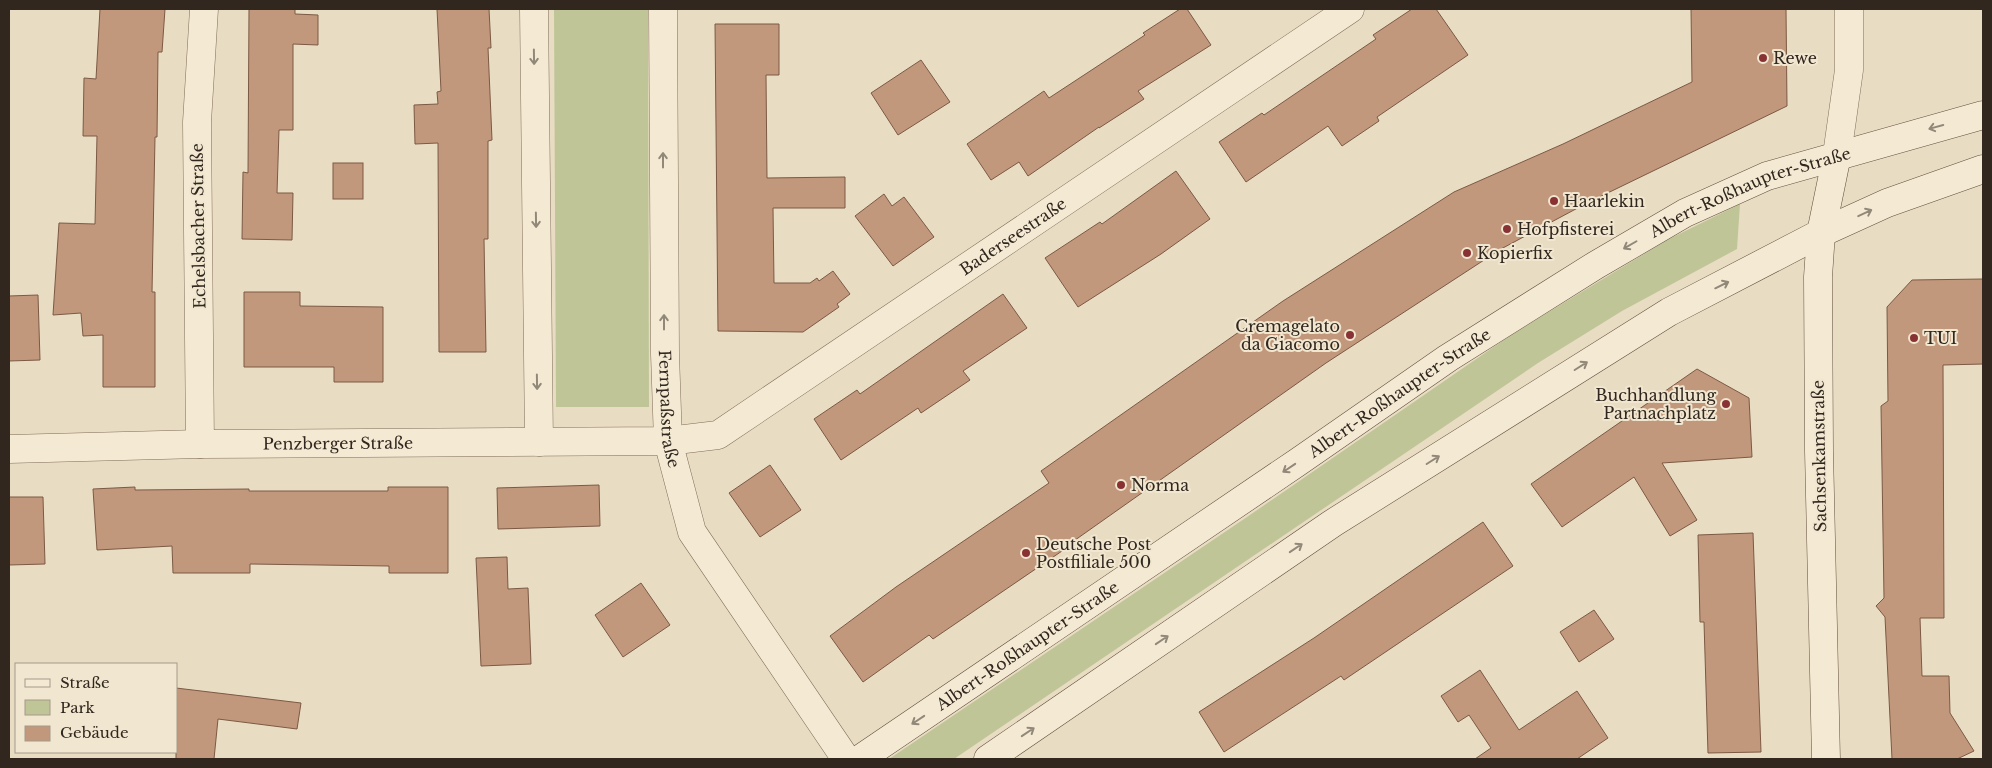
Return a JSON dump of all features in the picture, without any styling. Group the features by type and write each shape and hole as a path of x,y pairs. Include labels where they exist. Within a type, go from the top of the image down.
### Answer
{"street":[{"name":"Echelsbacher Straße","path":"200,444 197,122 204,9"},
{"path":"534,9 539,442"},
{"name":"Fernpaßstraße","path":"663,9 664,354 668,441 692,532 846,759"},
{"name":"Baderseestraße","path":"668,441 718,435 1350,9"},
{"name":"Sachsenkamstraße","path":"1826,759 1819,451 1818,286 1821,233 1837,155 1849,70 1849,9"},
{"name":"Albert-Roßhaupter-Straße","path":"860,759 1448,358 1596,265 1685,213 1767,176 1983,115"},
{"path":"988,759 1333,523 1523,402 1670,312 1821,233 1887,203 1983,169"},
{"name":"Penzberger Straße","path":"9,449 200,444 668,441"}],"green space":[{"path":"554,9 648,9 649,407 556,407"},
{"path":"1740,204 1737,249 1622,311 1538,363 954,759 889,759 1247,517 1511,335 1667,240"}],"building":[{"path":"100,9 165,9 162,52 158,52 157,137 155,137 152,292 155,292 155,387 103,387 103,335 83,336 81,313 53,315 59,223 95,224 97,136 83,136 84,78 96,79"},
{"path":"249,9 295,9 295,14 318,15 318,45 293,44 293,130 279,130 277,193 293,193 292,240 242,239 243,172 248,173"},
{"path":"437,9 489,9 491,48 488,48 492,140 488,141 488,239 484,239 486,352 439,352 438,143 415,144 414,105 438,104 437,92 441,91"},
{"path":"1180,9 1187,9 1211,45 1138,91 1144,99 1099,127 1028,176 1019,162 991,180 967,144 1044,91 1049,98 1145,35 1143,33"},
{"path":"1412,9 1436,9 1468,55 1377,117 1379,121 1342,146 1328,126 1246,182 1219,142 1262,113 1264,115 1376,39 1373,35"},
{"path":"1691,9 1786,9 1787,106 1587,203 1501,249 1326,363 1062,551 933,639 929,635 863,682 830,636 896,587 1049,483 1041,471 1283,301 1454,192 1563,144 1692,82"},
{"path":"715,24 779,24 779,75 766,75 767,178 845,177 845,208 773,208 774,283 810,283 817,278 819,281 833,271 850,294 837,304 839,307 803,332 718,331"},
{"path":"921,60 950,102 898,135 871,93"},
{"path":"333,163 363,163 363,199 333,199"},
{"path":"1176,171 1210,219 1161,254 1078,307 1045,258 1100,222 1102,224"},
{"path":"884,194 892,206 904,197 934,237 893,266 855,216"},
{"path":"1983,279 1983,364 1943,365 1944,618 1920,618 1922,676 1949,676 1950,713 1974,751 1957,759 1892,759 1885,617 1876,606 1884,598 1881,406 1888,401 1887,307 1912,280"},
{"path":"244,292 300,292 300,306 383,307 383,382 334,382 334,367 244,367"},
{"path":"1003,294 1027,328 963,371 970,380 921,413 918,408 841,460 814,419 857,390 860,394"},
{"path":"38,295 40,360 9,361 9,296"},
{"path":"1697,369 1749,398 1752,457 1662,463 1697,520 1670,536 1634,477 1562,527 1531,484"},
{"path":"770,465 801,510 760,537 729,493"},
{"path":"599,485 600,526 498,529 497,488"},
{"path":"135,487 135,490 388,491 388,487 448,487 448,573 389,573 389,566 250,564 250,573 173,573 172,546 97,550 93,489"},
{"path":"9,497 43,497 45,564 9,565"},
{"path":"1483,522 1513,566 1344,680 1341,676 1224,752 1199,712 1314,638"},
{"path":"1753,533 1761,752 1708,753 1704,622 1700,622 1698,535"},
{"path":"507,557 508,589 528,588 531,664 481,666 476,558"},
{"path":"641,583 670,625 623,657 595,615"},
{"path":"1594,610 1614,639 1579,662 1560,632"},
{"path":"1480,670 1519,730 1577,691 1608,738 1577,759 1475,759 1491,748 1469,715 1458,722 1441,696"},
{"path":"178,688 301,703 297,729 218,719 214,759 176,759 176,753 178,753"}],"place":[{"name":"Rewe","path":"1763,58"},
{"name":"Haarlekin","path":"1554,201"},
{"name":"Hofpfisterei","path":"1507,229"},
{"name":"Kopierfix","path":"1467,253"},
{"name":"Cremagelato da Giacomo","path":"1350,335"},
{"name":"TUI","path":"1914,338"},
{"name":"Buchhandlung Partnachplatz","path":"1726,404"},
{"name":"Norma","path":"1121,485"},
{"name":"Deutsche Post Postfiliale 500","path":"1026,553"}]}
